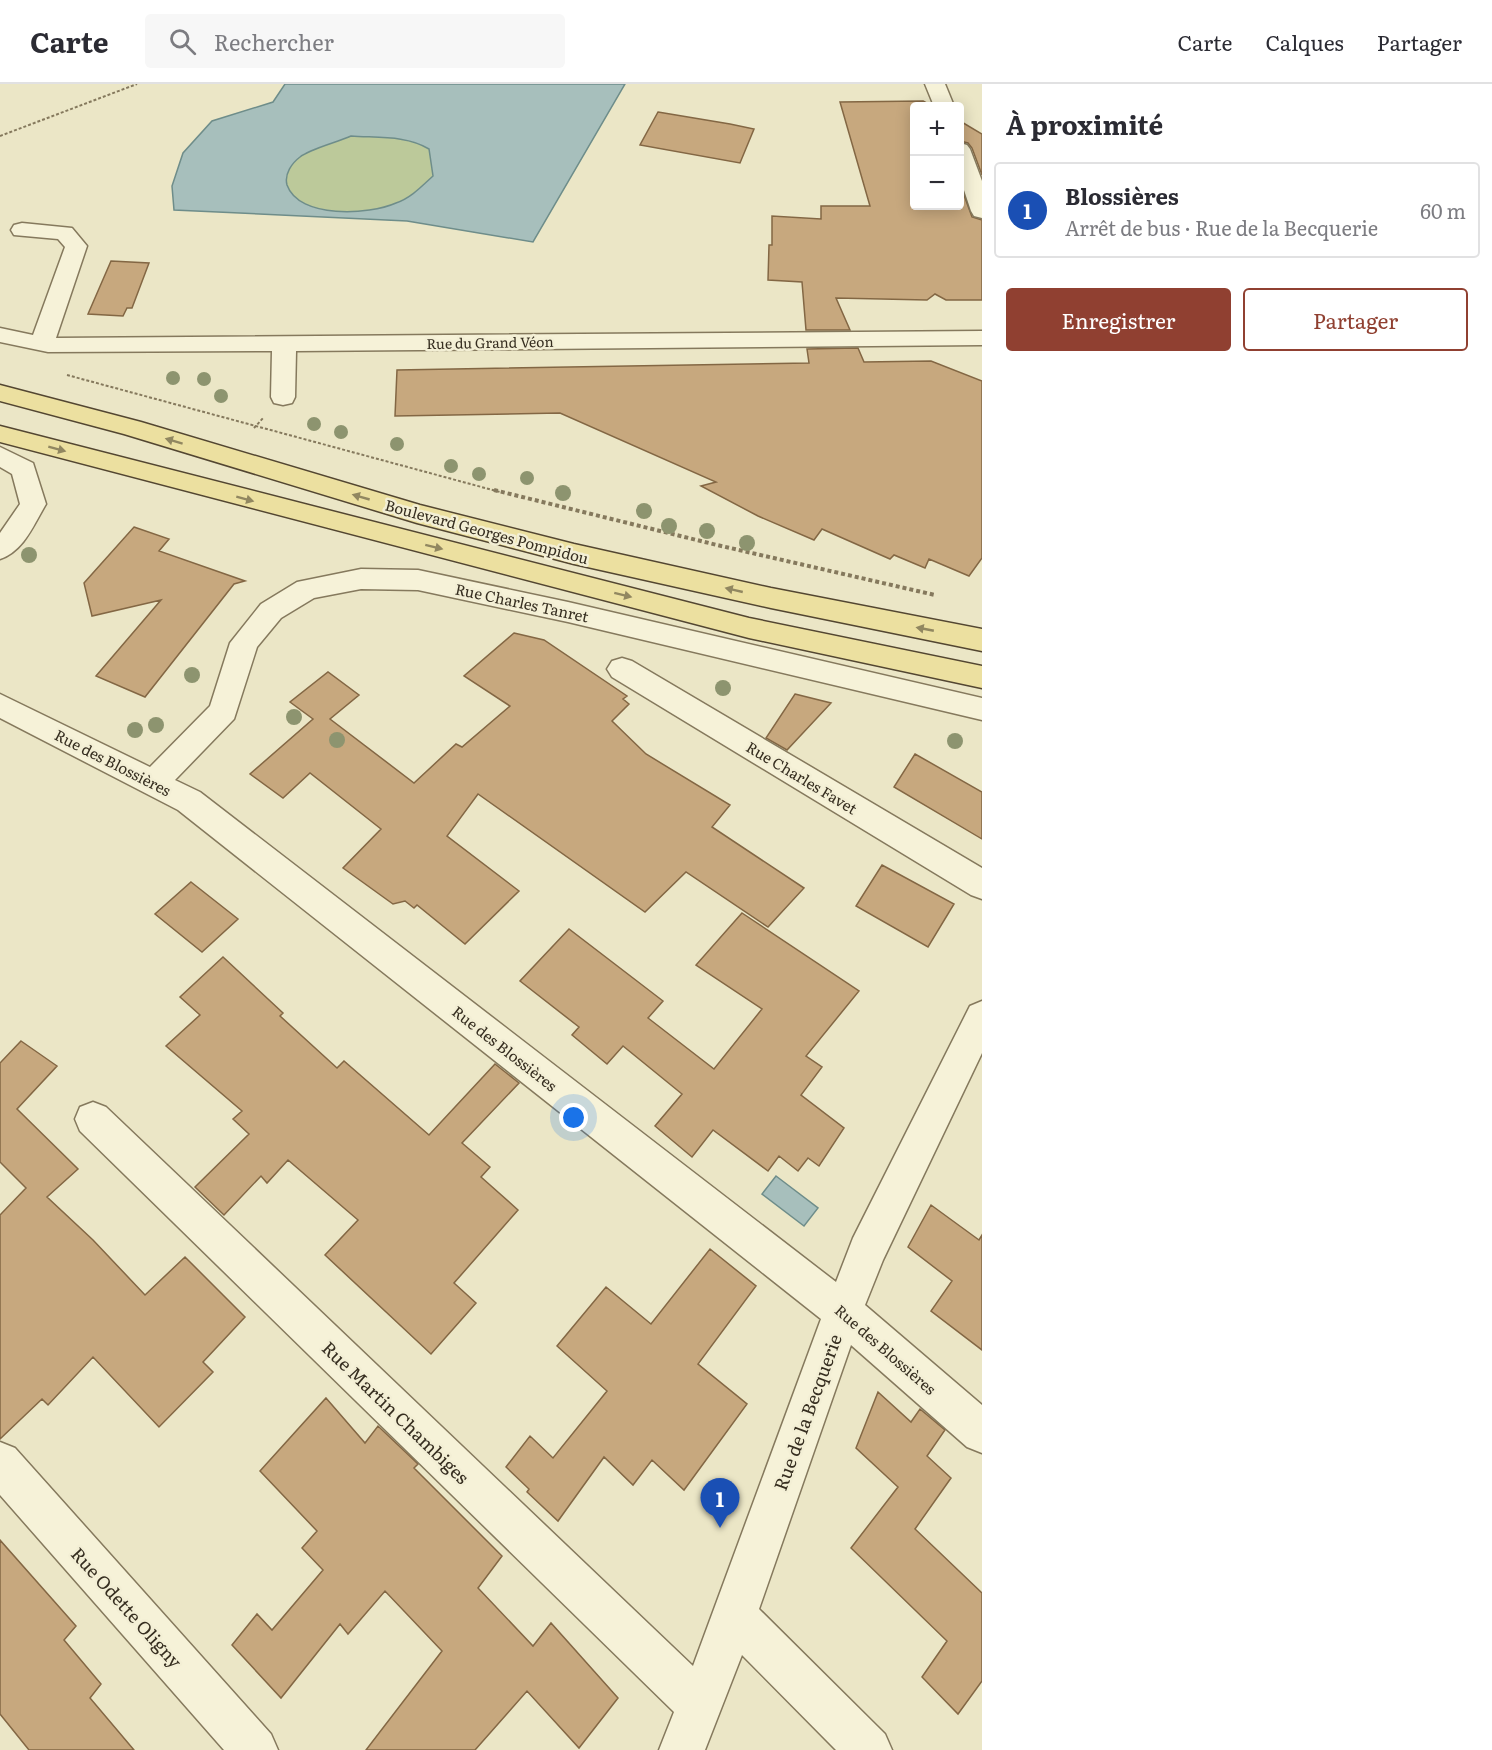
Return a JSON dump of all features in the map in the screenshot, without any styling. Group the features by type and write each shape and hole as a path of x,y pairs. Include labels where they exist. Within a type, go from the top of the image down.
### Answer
{"main road":[{"name":"Boulevard Georges Pompidou","path":"0,393 132,428 417,514 574,554 771,598 982,640"},
{"name":"Boulevard Georges Pompidou","path":"0,434 738,625 982,677"}],"street":[{"path":"936,85 942,102"},
{"path":"962,156 982,211"},
{"path":"22,230 64,233 76,246 42,344"},
{"name":"Rue du Grand Véon","path":"0,335 42,344 982,338"},
{"path":"284,344 284,397"},
{"path":"0,456 24,469 33,504 15,535 0,549"},
{"name":"Rue Charles Tanret","path":"154,782 223,711 244,642 271,611 308,589 361,579 418,580 568,612 982,709"},
{"name":"Rue Charles Favet","path":"622,669 982,885"},
{"name":"Rue des Blossières","path":"0,705 189,801 843,1312 982,1432"},
{"name":"Rue de la Becquerie","path":"682,1750 735,1616 843,1312 867,1251 982,1017"},
{"name":"Rue Martin Chambiges","path":"93,1119 699,1705"},
{"name":"Rue Odette Oligny","path":"0,1463 255,1750"},
{"path":"735,1616 869,1750"}],"path":[{"path":"0,136 137,84"},
{"path":"66,375 307,442 585,515 942,597"}],"green space":[{"path":"351,136 411,141 429,149 433,176 401,201 369,210 353,212 320,209 305,204 294,196 286,181 294,162 310,151"}],"water":[{"path":"285,84 625,84 533,242 407,221 174,210 172,186 183,153 212,121 273,102","holes":["351,136 401,139 429,149 433,176 407,198 369,210 353,212 320,209 305,204 294,196 287,185 287,177 289,169 297,159 310,151"]},
{"path":"776,1176 818,1208 804,1226 762,1194"}],"building":[{"path":"923,101 925,102 910,102 910,210 964,210 964,195 972,217 982,220 982,300 946,300 935,294 927,300 836,298 850,330 806,330 802,282 768,280 769,245 772,245 772,216 821,219 821,206 870,206 840,102"},
{"path":"658,112 754,129 740,163 640,145"},
{"path":"964,123 982,134 982,175 972,148 964,142"},
{"path":"111,261 149,263 132,308 127,308 123,316 88,314"},
{"path":"858,348 864,362 931,361 982,381 982,558 969,576 929,559 925,568 894,555 890,559 822,529 814,540 758,516 701,486 716,482 560,413 395,416 397,370 809,363 807,349"},
{"path":"134,527 169,539 159,551 245,581 234,584 145,697 96,676 161,600 92,616 84,583"},
{"path":"514,633 544,640 627,696 623,699 629,704 612,721 646,754 730,805 712,827 804,888 768,927 686,872 645,912 478,794 447,836 519,891 465,944 417,905 414,908 405,901 393,904 343,868 381,829 310,773 283,798 250,774 313,719 290,702 328,672 359,695 330,719 414,783 456,744 462,747 510,706 464,676"},
{"path":"795,694 831,703 787,750 766,738"},
{"path":"915,754 982,792 982,839 894,787"},
{"path":"882,865 954,904 928,947 856,906"},
{"path":"191,882 238,919 202,952 155,914"},
{"path":"742,913 859,991 806,1056 822,1067 801,1095 844,1128 819,1166 808,1158 798,1171 779,1156 768,1171 713,1130 692,1157 655,1126 682,1094 623,1046 607,1064 572,1035 579,1027 520,981 569,929 663,1001 648,1018 714,1069 762,1009 696,965"},
{"path":"223,957 283,1013 280,1016 337,1068 344,1061 429,1135 495,1064 519,1083 462,1143 490,1167 481,1177 518,1210 454,1283 476,1303 431,1354 325,1255 358,1220 288,1160 267,1183 261,1176 224,1215 195,1187 249,1134 233,1119 242,1111 166,1046 200,1015 180,997"},
{"path":"21,1041 57,1066 17,1109 78,1169 47,1197 93,1240 145,1295 185,1257 245,1317 203,1362 213,1372 159,1427 93,1357 48,1405 42,1399 0,1439 0,1215 26,1188 0,1162 0,1063"},
{"path":"931,1205 979,1240 982,1235 982,1350 931,1311 952,1281 908,1247"},
{"path":"710,1249 756,1286 698,1364 747,1404 684,1490 652,1460 633,1485 604,1457 558,1521 527,1492 529,1489 506,1467 530,1436 553,1458 607,1391 557,1346 606,1287 651,1324"},
{"path":"878,1392 911,1422 920,1409 945,1430 927,1456 951,1478 915,1529 982,1593 982,1681 958,1714 922,1677 947,1641 851,1548 898,1487 856,1448"},
{"path":"326,1398 365,1443 378,1426 418,1464 414,1468 502,1556 478,1588 533,1646 551,1623 618,1698 579,1748 527,1691 475,1750 366,1750 442,1651 385,1591 348,1634 340,1624 281,1698 232,1645 257,1614 272,1630 323,1570 302,1548 317,1531 260,1471"},
{"path":"0,1540 76,1626 64,1640 101,1684 90,1698 134,1750 29,1750 0,1714"}],"place":[{"name":"Blossières","path":"720,1528"}]}
